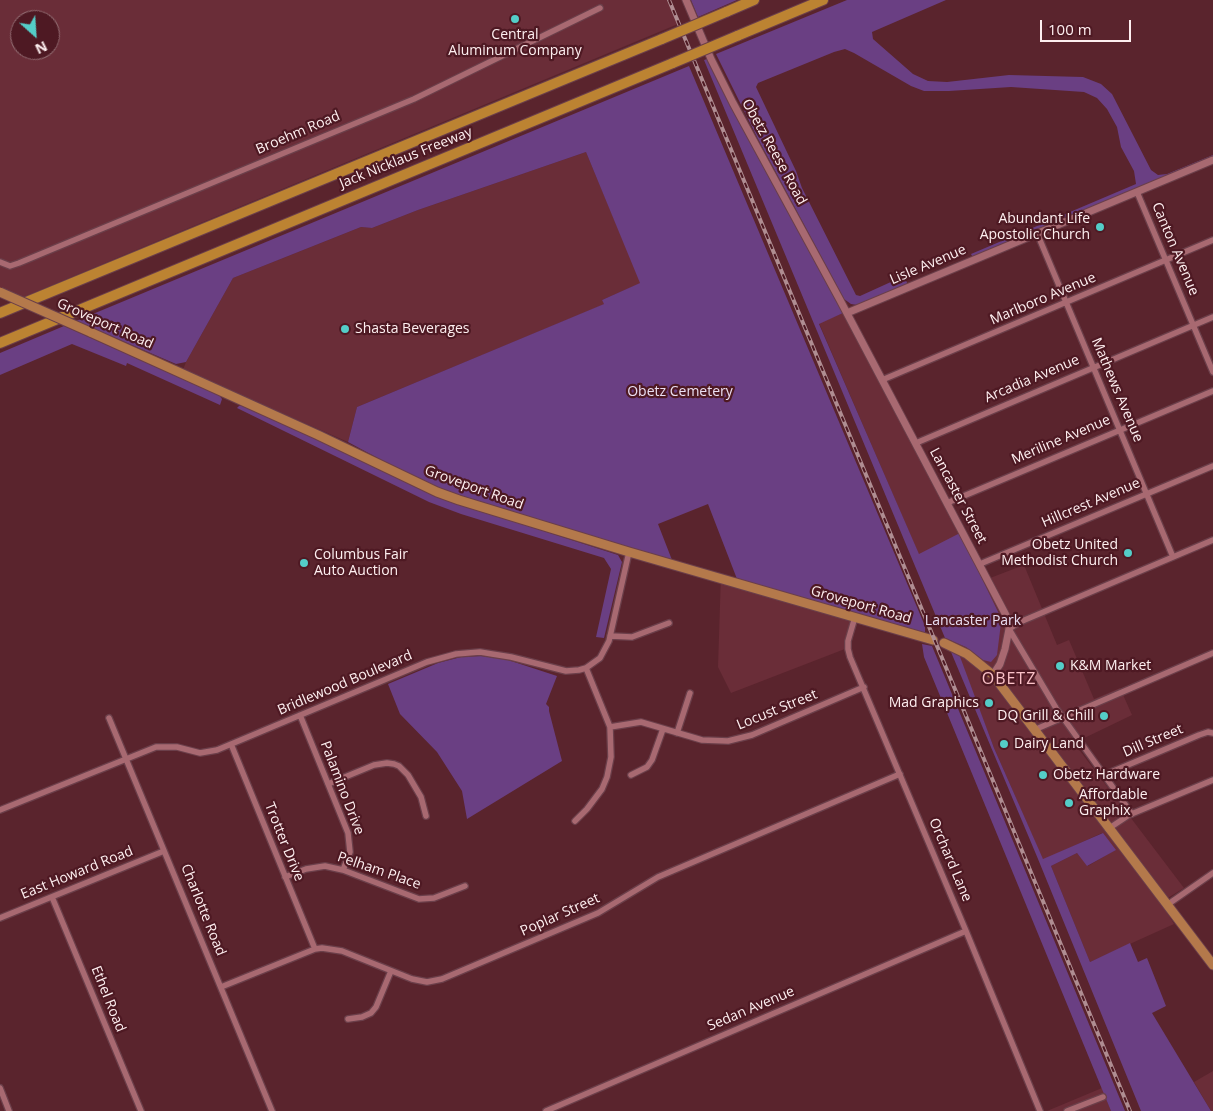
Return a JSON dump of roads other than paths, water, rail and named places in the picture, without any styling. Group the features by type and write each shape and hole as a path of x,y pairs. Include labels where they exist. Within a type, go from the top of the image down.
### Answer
{"highway":[{"name":"Jack Nicklaus Freeway","path":"0,314 754,0"},
{"name":"Jack Nicklaus Freeway","path":"0,343 823,0"}],"main road":[{"name":"Groveport Road","path":"0,292 318,435 437,492 629,552 933,640"},
{"path":"944,643 967,654 993,675 1213,965"}],"street":[{"name":"Obetz Reese Road","path":"686,0 711,59 733,102 847,313"},
{"name":"Broehm Road","path":"0,262 10,266 28,260 414,99 600,8"},
{"name":"Lisle Avenue","path":"847,313 1213,160"},
{"name":"Canton Avenue","path":"1137,192 1213,372"},
{"name":"Mathews Avenue","path":"1037,233 1173,557"},
{"name":"Marlboro Avenue","path":"882,380 1213,240"},
{"name":"Lancaster Street","path":"847,313 980,564 1006,616 1009,629 1062,718 1132,814"},
{"name":"Arcadia Avenue","path":"916,443 1213,317"},
{"name":"Meriline Avenue","path":"948,503 1213,391"},
{"name":"Hillcrest Avenue","path":"980,564 1213,466"},
{"path":"993,675 1003,657 1009,629 1020,622 1213,540"},
{"path":"575,821 597,797 607,777 611,757 610,727 586,668 600,658 605,650 610,636 629,552"},
{"name":"Orchard Lane","path":"855,617 848,641 848,649 1040,1111"},
{"path":"610,636 632,638 670,623"},
{"name":"Bridlewood Boulevard","path":"0,810 156,747 178,748 200,753 217,750 427,662 456,654 480,652 511,657 566,671 586,668"},
{"path":"1034,730 1213,653"},
{"name":"Locust Street","path":"610,727 641,722 715,742 740,738 864,687"},
{"path":"677,733 690,693"},
{"name":"Palamino Drive","path":"300,715 350,839 350,852 343,870"},
{"name":"Charlotte Road","path":"109,718 272,1111"},
{"path":"631,775 647,767 656,752 664,729"},
{"name":"Dill Street","path":"1104,775 1198,735 1208,732 1213,734"},
{"name":"Trotter Drive","path":"231,744 315,949"},
{"path":"328,784 374,765 394,764 399,766 408,775 421,797 426,816"},
{"name":"Poplar Street","path":"221,988 315,949 329,948 427,982 442,979 598,913 658,877 900,774"},
{"path":"1108,829 1132,814 1213,780"},
{"name":"East Howard Road","path":"0,918 164,851"},
{"name":"Pelham Place","path":"285,877 319,866 331,867 419,899 434,898 465,886"},
{"path":"1167,905 1213,873"},
{"name":"Ethel Road","path":"52,897 140,1111"},
{"name":"Sedan Avenue","path":"546,1111 966,931"},
{"path":"348,1019 362,1017 371,1013 376,1007 392,971"},
{"path":"0,1088 9,1111"},
{"path":"1067,1111 1103,1097"}],"railway":[{"path":"669,0 1130,1111"}],"place":[{"name":"Central Aluminum Company","path":"515,19"},
{"name":"Abundant Life Apostolic Church","path":"1100,227"},
{"name":"Shasta Beverages","path":"345,329"},
{"name":"Obetz United Methodist Church","path":"1128,553"},
{"name":"Columbus Fair Auto Auction","path":"304,563"},
{"name":"K&M Market","path":"1060,666"},
{"name":"Mad Graphics","path":"989,703"},
{"name":"DQ Grill & Chill","path":"1104,716"},
{"name":"Dairy Land","path":"1004,744"},
{"name":"Obetz Hardware","path":"1043,775"},
{"name":"Affordable Graphix","path":"1069,803"}],"district":[{"name":"OBETZ","path":"1009,679"}],"park label":[{"name":"Obetz Cemetery","path":"680,392"},
{"name":"Lancaster Park","path":"973,621"}]}
